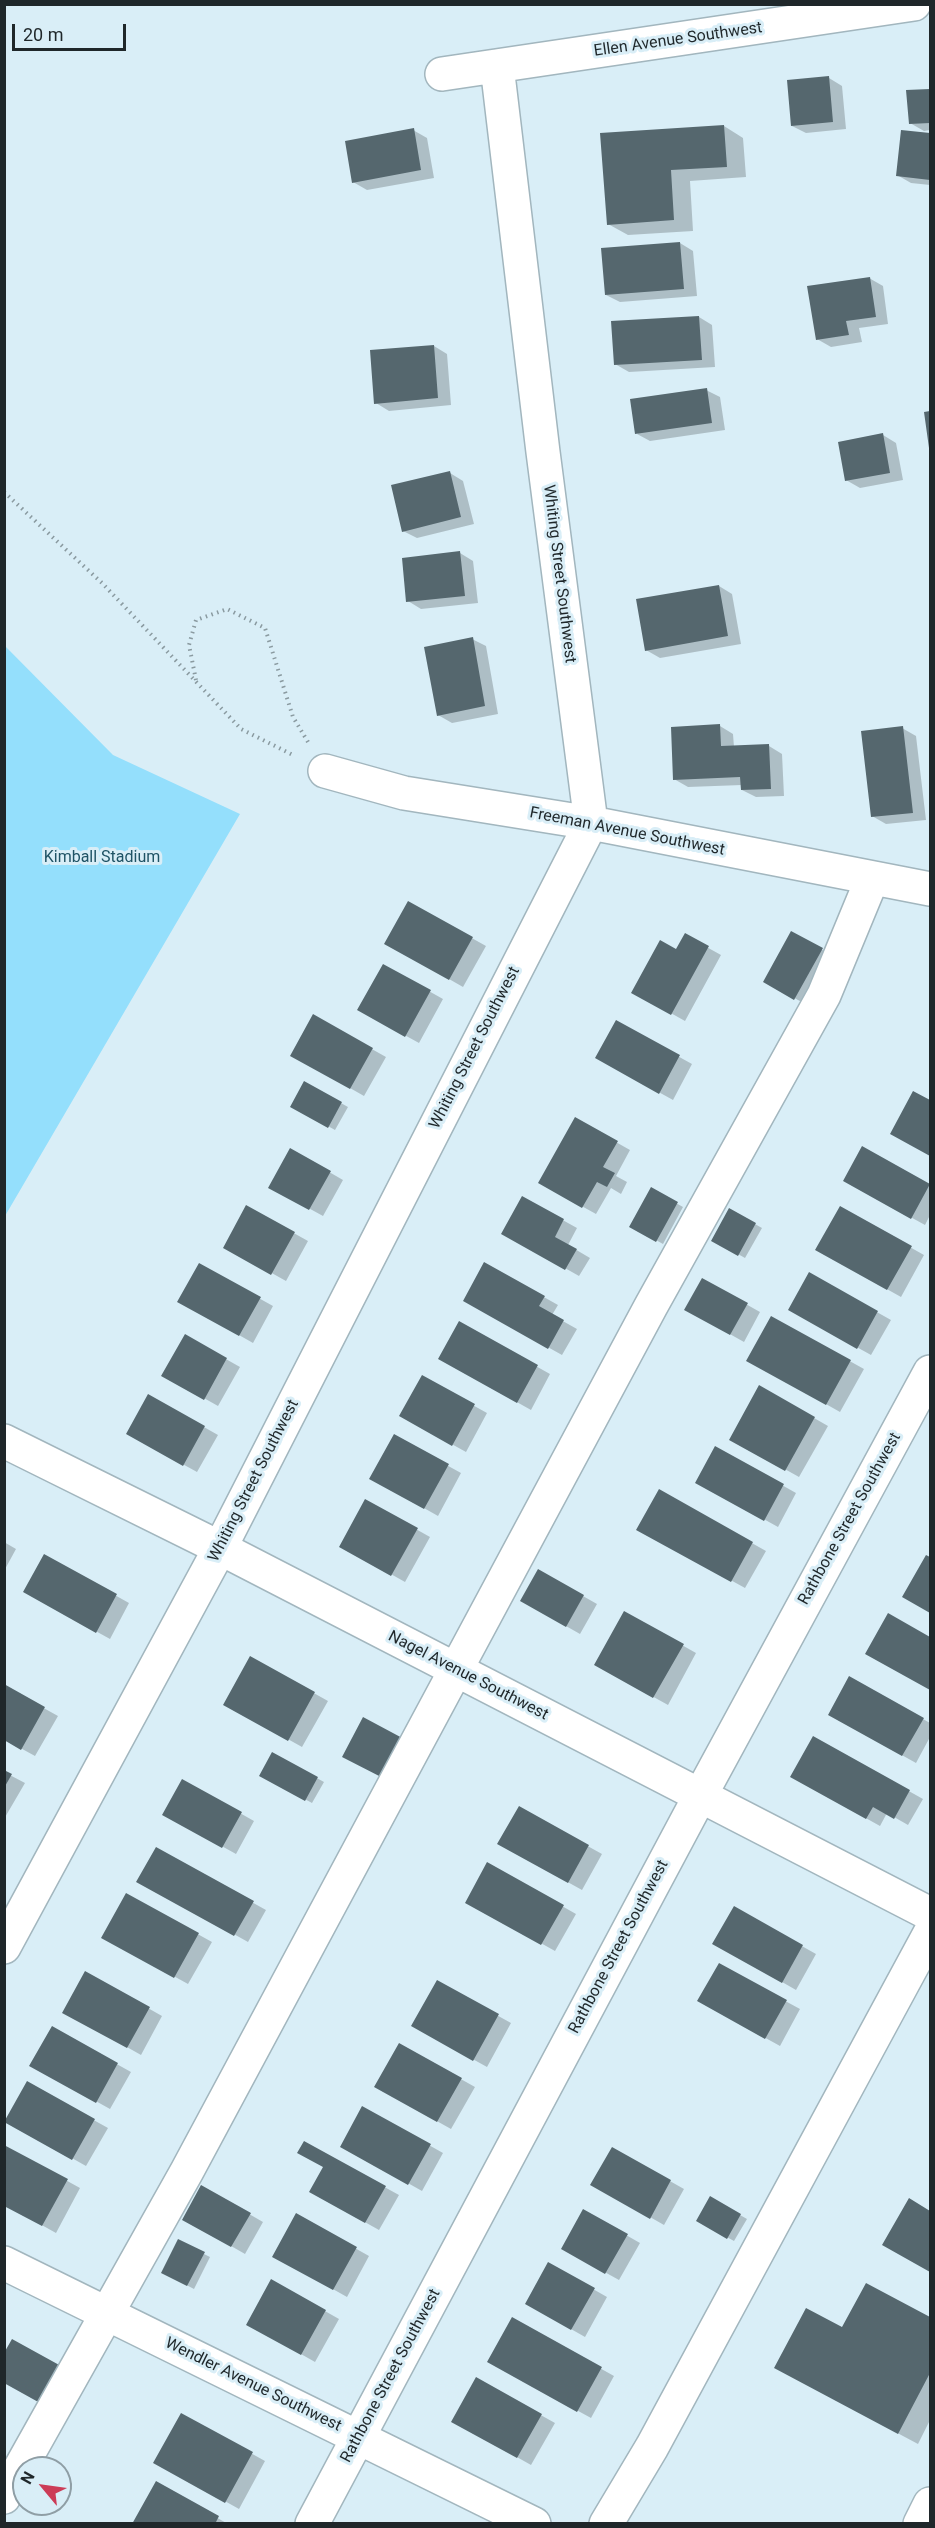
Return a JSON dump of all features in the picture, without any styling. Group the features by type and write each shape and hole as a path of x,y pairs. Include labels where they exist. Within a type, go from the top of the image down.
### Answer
{"street":[{"name":"Ellen Avenue Southwest","path":"442,74 497,66 734,18 914,4"},
{"name":"Whiting Street Southwest","path":"4,1947 220,1548 591,823 543,452 497,66"},
{"name":"Freeman Avenue Southwest","path":"325,771 404,793 591,823 930,889"},
{"path":"4,2497 108,2314 457,1670 651,1306 824,995 872,879"},
{"name":"Rathbone Street Southwest","path":"312,2523 700,1796 930,1372"},
{"name":"Nagel Avenue Southwest","path":"4,1441 220,1548 930,1914"},
{"path":"606,2523 652,2447 930,1933"},
{"name":"Wendler Avenue Southwest","path":"4,2263 534,2523"},
{"path":"920,2523 930,2504"}],"path":[{"path":"4,492 102,583 241,729 325,771"},
{"path":"196,682 189,645 196,620 227,609 265,628 293,717 325,771"}],"green space":[{"name":"Kimball Stadium","path":"5,646 113,755 240,814 5,1216"}],"building":[{"path":"829,76 833,122 791,126 787,80"},
{"path":"930,89 930,123 909,124 906,90"},
{"path":"724,125 727,167 671,170 674,220 607,225 600,133"},
{"path":"414,128 421,170 352,183 345,141"},
{"path":"901,130 930,133 930,180 896,176"},
{"path":"680,242 684,289 605,295 601,248"},
{"path":"870,277 876,317 846,321 849,335 816,340 807,286"},
{"path":"699,316 702,360 614,365 611,321"},
{"path":"434,345 438,398 374,404 370,350"},
{"path":"707,388 712,423 635,434 630,399"},
{"path":"930,411 930,448 929,448 924,412"},
{"path":"883,433 890,473 845,481 838,442"},
{"path":"450,471 461,517 402,532 391,485"},
{"path":"460,551 465,596 406,602 402,558"},
{"path":"719,585 728,636 645,651 636,599"},
{"path":"473,637 485,706 437,716 424,647"},
{"path":"720,724 721,746 769,744 771,789 741,790 740,777 673,780 671,727"},
{"path":"903,726 913,813 871,817 861,731"},
{"path":"408,901 473,937 449,980 384,944"},
{"path":"791,931 823,948 794,1000 763,982"},
{"path":"685,933 709,946 671,1015 631,993 660,940 676,949"},
{"path":"383,964 431,990 405,1037 357,1010"},
{"path":"313,1014 373,1048 350,1089 290,1056"},
{"path":"616,1020 680,1055 659,1094 595,1058"},
{"path":"304,1081 342,1102 328,1128 290,1107"},
{"path":"913,1091 930,1100 930,1156 890,1134"},
{"path":"575,1117 618,1141 603,1167 615,1173 607,1187 597,1182 582,1208 538,1183"},
{"path":"862,1146 930,1184 911,1219 843,1181"},
{"path":"290,1148 331,1171 309,1210 268,1188"},
{"path":"651,1187 678,1202 656,1242 629,1227"},
{"path":"522,1196 564,1219 555,1237 577,1249 565,1270 501,1234"},
{"path":"246,1205 295,1232 271,1275 223,1248"},
{"path":"840,1206 912,1246 887,1290 815,1250"},
{"path":"729,1208 756,1223 738,1256 711,1241"},
{"path":"484,1262 545,1296 539,1306 564,1320 548,1349 463,1301"},
{"path":"199,1263 261,1297 239,1336 177,1302"},
{"path":"809,1272 878,1311 857,1349 788,1310"},
{"path":"702,1278 748,1303 730,1335 684,1310"},
{"path":"771,1316 851,1360 826,1405 746,1361"},
{"path":"459,1321 538,1365 517,1403 438,1359"},
{"path":"185,1334 227,1358 204,1400 161,1376"},
{"path":"422,1375 475,1404 452,1446 399,1416"},
{"path":"759,1385 815,1417 785,1471 729,1440"},
{"path":"148,1394 205,1426 183,1466 126,1434"},
{"path":"394,1434 449,1464 424,1509 369,1479"},
{"path":"715,1446 784,1484 764,1521 695,1483"},
{"path":"659,1489 753,1542 731,1582 636,1530"},
{"path":"365,1499 418,1528 391,1576 339,1547"},
{"path":"44,1554 117,1594 96,1633 23,1592"},
{"path":"926,1555 930,1557 930,1613 902,1597"},
{"path":"538,1569 584,1595 566,1627 520,1601"},
{"path":"624,1611 684,1644 653,1698 594,1665"},
{"path":"888,1613 930,1637 930,1690 865,1654"},
{"path":"250,1656 315,1692 288,1741 223,1705"},
{"path":"849,1676 924,1718 902,1756 828,1715"},
{"path":"4,1684 45,1707 21,1750 4,1740"},
{"path":"363,1717 406,1740 385,1779 342,1757"},
{"path":"813,1736 910,1790 894,1819 873,1807 866,1819 790,1777"},
{"path":"272,1752 318,1777 305,1801 259,1776"},
{"path":"4,1770 12,1774 4,1788"},
{"path":"182,1779 242,1812 222,1848 162,1815"},
{"path":"519,1806 589,1845 568,1883 497,1844"},
{"path":"156,1847 254,1901 234,1936 136,1882"},
{"path":"487,1862 564,1905 541,1945 465,1903"},
{"path":"126,1893 199,1933 174,1978 101,1938"},
{"path":"734,1906 803,1945 782,1983 712,1944"},
{"path":"719,1963 787,2000 765,2039 697,2001"},
{"path":"85,1971 150,2007 127,2048 62,2013"},
{"path":"437,1980 499,2014 473,2061 411,2026"},
{"path":"52,2026 118,2063 96,2103 29,2066"},
{"path":"399,2043 462,2078 437,2122 374,2087"},
{"path":"27,2081 95,2119 72,2160 4,2122"},
{"path":"362,2106 431,2144 408,2185 340,2147"},
{"path":"304,2141 386,2186 365,2223 309,2192 323,2167 297,2153"},
{"path":"4,2145 68,2179 42,2226 4,2206"},
{"path":"612,2147 671,2180 650,2219 590,2185"},
{"path":"201,2185 251,2213 231,2247 182,2220"},
{"path":"710,2196 741,2214 727,2239 696,2221"},
{"path":"909,2198 930,2211 930,2272 882,2245"},
{"path":"583,2209 628,2234 605,2274 561,2249"},
{"path":"296,2213 357,2247 333,2290 272,2257"},
{"path":"178,2239 205,2252 187,2286 161,2273"},
{"path":"548,2262 595,2288 571,2330 525,2304"},
{"path":"271,2279 326,2310 301,2355 246,2325"},
{"path":"866,2283 930,2317 930,2373 898,2434 774,2368 806,2308 842,2327"},
{"path":"512,2317 602,2367 577,2412 487,2362"},
{"path":"12,2339 61,2366 40,2403 4,2383 4,2353"},
{"path":"476,2377 542,2414 517,2458 451,2422"},
{"path":"181,2413 253,2452 225,2503 153,2463"},
{"path":"156,2481 219,2516 215,2524 132,2524"}]}
